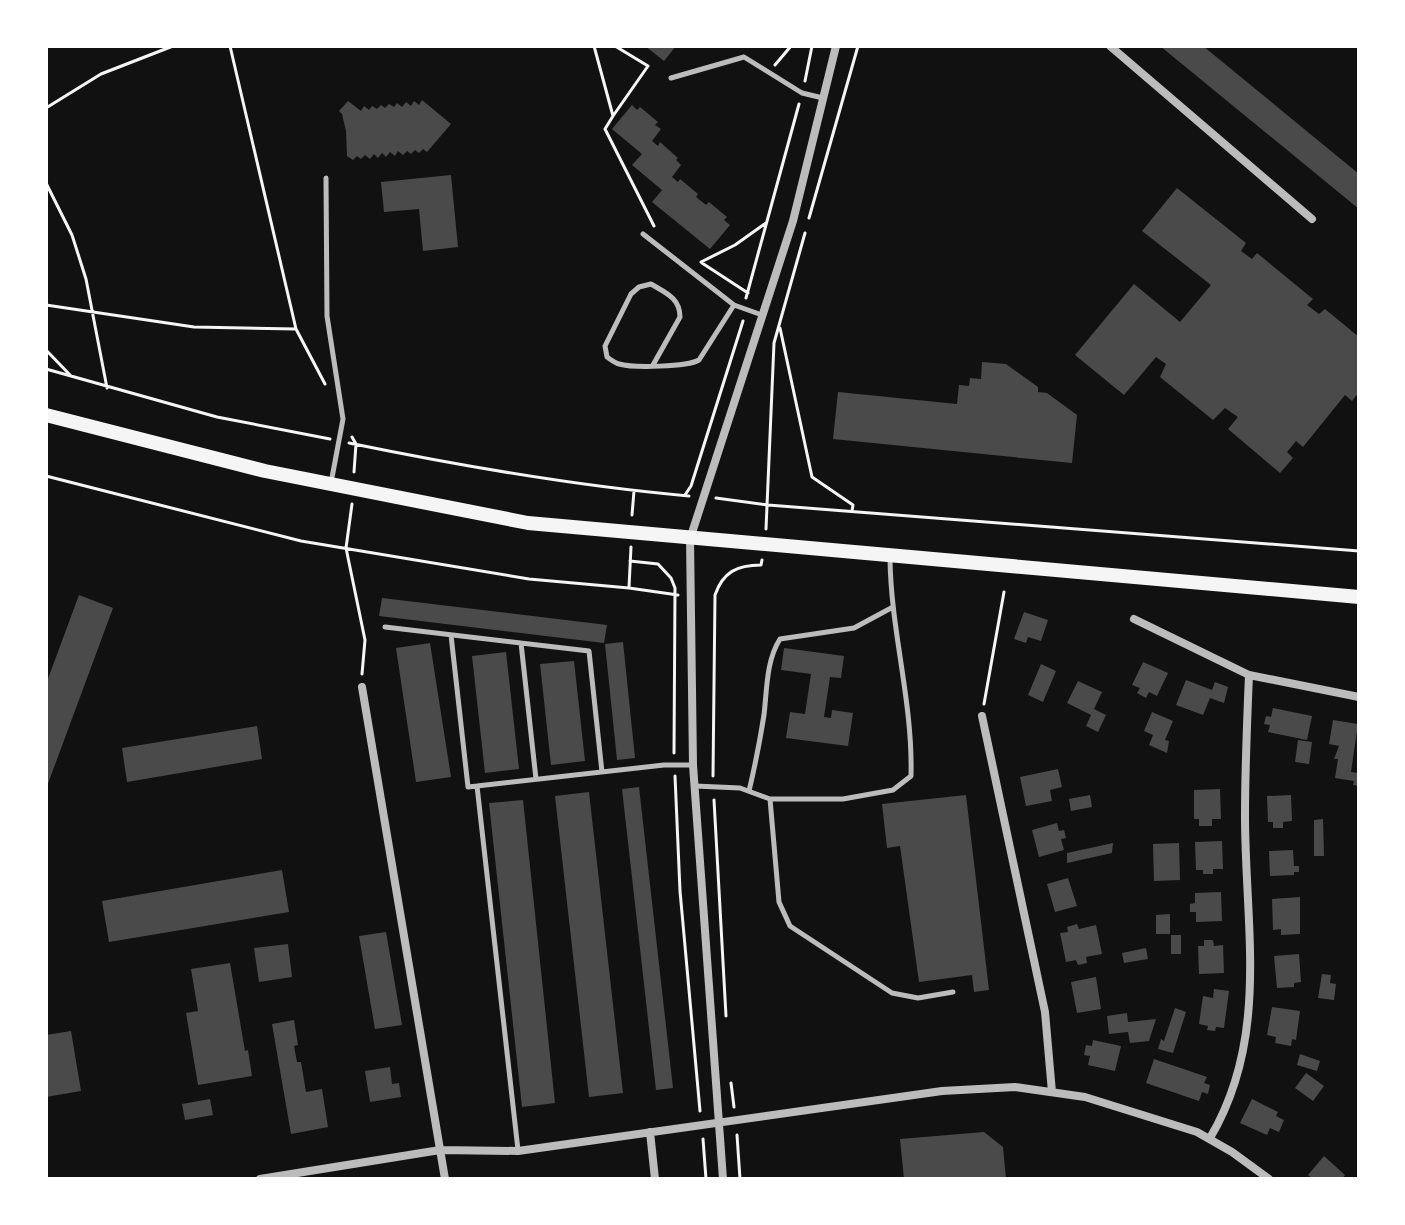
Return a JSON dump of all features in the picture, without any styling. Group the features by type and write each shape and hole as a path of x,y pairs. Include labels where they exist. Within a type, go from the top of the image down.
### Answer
{"main road":[{"path":"46,415 226,462 528,523 1359,597"}],"street":[{"path":"723,1179 694,786 690,539 793,221 836,46"},
{"path":"1110,46 1312,219"},
{"path":"1134,619 1249,675 1359,697"},
{"path":"1210,1138 1234,1088 1245,1048 1251,1001 1245,816 1249,675"},
{"path":"362,687 445,1179"},
{"path":"982,716 1045,1012 1052,1092"},
{"path":"260,1179 440,1150 518,1151 942,1091 1015,1087 1085,1097 1210,1138 1269,1179"},
{"path":"650,1132 655,1179"}],"lane":[{"path":"671,78 744,57 802,93 823,98"},
{"path":"326,178 327,316 343,419 331,484"},
{"path":"643,234 734,305 762,315"},
{"path":"653,365 680,317 680,308 676,299 651,284 639,287 631,294 605,346 607,357 617,364 653,365 692,364 699,360 734,305"},
{"path":"694,786 740,788 770,799 843,799 893,790 911,776 912,739 893,607 890,556"},
{"path":"749,791 764,714 768,672 780,639 854,628 893,607"},
{"path":"385,627 589,651 602,772"},
{"path":"451,635 468,787 693,765"},
{"path":"521,643 536,779"},
{"path":"477,786 518,1151"},
{"path":"770,799 779,902 790,926 892,993 918,998 953,992"}],"path":[{"path":"46,108 101,74 173,46"},
{"path":"230,46 296,329 330,394"},
{"path":"594,46 613,116"},
{"path":"615,46 648,66 605,129 655,227"},
{"path":"785,71 775,65 791,46"},
{"path":"795,76 805,82 812,46"},
{"path":"727,1023 711,738 715,595 720,580 729,572 741,566 761,565 768,505 774,343 858,46"},
{"path":"685,495 691,486 743,327 743,308 802,93"},
{"path":"46,183 72,235 86,279 107,388"},
{"path":"702,263 769,222"},
{"path":"690,254 748,293"},
{"path":"46,305 194,327 296,329"},
{"path":"779,327 812,477 853,505 852,511"},
{"path":"46,350 72,377"},
{"path":"46,369 217,417 462,465 634,491 768,505 1359,551"},
{"path":"343,419 356,444 346,548 365,640 362,687"},
{"path":"46,476 301,541 529,579 690,597"},
{"path":"630,561 658,564 671,578 675,595 675,765 680,891 706,1179"},
{"path":"982,716 1004,592"},
{"path":"730,1079 740,1179"}],"building":[{"path":"645,46 676,46 664,61"},
{"path":"1160,46 1203,46 1359,174 1359,209"},
{"path":"422,100 451,124 427,152 415,150 411,154 407,151 403,155 398,151 395,156 390,152 386,157 382,153 378,158 374,154 370,159 365,155 353,160 347,156 346,131 339,111 348,101 361,111 364,106 369,110 372,106 377,109 389,104 394,107 397,103 402,107 406,102 411,106 414,101 419,105"},
{"path":"632,105 637,110 640,107 658,122 655,125 661,129 652,141 658,146 660,142 678,158 676,160 681,165 672,177 678,182 680,179 698,194 696,197 706,205 709,202 727,217 724,220 730,225 710,249 652,202 662,190 632,165 642,154 612,129"},
{"path":"451,175 458,247 423,251 419,209 384,212 381,182"},
{"path":"1177,188 1246,243 1241,251 1252,259 1257,253 1313,299 1307,305 1319,314 1325,309 1359,337 1359,392 1352,401 1345,395 1303,447 1296,441 1287,452 1293,458 1280,473 1228,429 1238,417 1225,408 1213,420 1160,377 1166,364 1156,357 1124,395 1075,355 1134,284 1180,322 1211,285 1142,231"},
{"path":"982,362 1006,364 1038,387 1038,392 1047,393 1077,415 1072,463 833,439 838,392 957,404 959,385 969,386 970,378 981,379"},
{"path":"79,595 113,608 46,789 46,684"},
{"path":"382,598 607,625 604,643 379,616"},
{"path":"1024,612 1048,620 1041,641 1028,637 1026,643 1014,639"},
{"path":"623,642 635,758 617,760 605,644"},
{"path":"430,643 451,777 416,782 396,648"},
{"path":"784,648 844,656 841,678 830,677 824,717 831,718 832,710 853,713 848,746 786,738 790,712 805,714 811,674 781,670"},
{"path":"506,652 519,769 485,773 472,656"},
{"path":"574,661 585,761 551,765 540,664"},
{"path":"1143,662 1168,673 1157,696 1149,692 1146,698 1137,693 1140,688 1132,685"},
{"path":"1041,664 1056,671 1043,702 1028,695"},
{"path":"1186,680 1212,690 1215,682 1228,687 1224,703 1210,698 1203,715 1176,705"},
{"path":"1078,681 1102,692 1094,709 1106,715 1098,732 1086,726 1091,715 1067,703"},
{"path":"1273,708 1312,716 1307,740 1268,732 1270,725 1264,724 1266,716 1271,717"},
{"path":"1152,712 1173,721 1165,740 1169,741 1167,753 1149,745 1153,735 1144,731"},
{"path":"1333,720 1358,724 1351,772 1359,773 1359,786 1353,785 1354,781 1335,778 1338,759 1334,759 1339,746 1329,744"},
{"path":"257,726 262,759 127,782 122,748"},
{"path":"1298,740 1312,742 1309,764 1295,762"},
{"path":"1058,769 1062,787 1050,790 1052,801 1026,806 1020,777"},
{"path":"639,787 673,1088 656,1090 622,789"},
{"path":"1220,789 1221,819 1212,819 1212,826 1199,826 1199,819 1194,819 1194,790"},
{"path":"589,792 623,1093 589,1097 555,796"},
{"path":"966,795 989,990 974,992 972,975 919,982 900,846 887,848 882,804"},
{"path":"1090,795 1092,807 1071,811 1069,799"},
{"path":"1291,795 1292,821 1283,822 1283,828 1273,828 1273,822 1268,822 1267,796"},
{"path":"523,800 555,1103 522,1107 489,803"},
{"path":"1323,819 1324,856 1314,856 1314,820"},
{"path":"1057,823 1059,831 1064,830 1066,838 1061,839 1064,850 1039,857 1032,830"},
{"path":"1222,841 1223,869 1213,869 1213,874 1196,870 1195,842"},
{"path":"1113,843 1112,853 1067,863 1067,853"},
{"path":"1179,843 1180,880 1154,881 1153,844"},
{"path":"1293,850 1294,866 1299,866 1299,872 1270,876 1269,851"},
{"path":"282,870 289,912 109,942 102,901"},
{"path":"1068,878 1077,906 1055,912 1047,884"},
{"path":"1221,892 1222,921 1196,922 1196,912 1190,912 1190,904 1195,903 1195,893"},
{"path":"1300,897 1300,934 1281,935 1281,929 1273,930 1272,899"},
{"path":"1170,914 1170,934 1156,934 1156,915"},
{"path":"1077,924 1079,929 1096,925 1102,954 1086,957 1087,963 1078,965 1076,960 1066,962 1060,933 1068,932 1067,927"},
{"path":"386,932 402,1025 375,1029 359,936"},
{"path":"1171,935 1181,935 1181,954 1171,954"},
{"path":"1204,940 1213,940 1214,946 1223,945 1224,973 1199,974 1198,946 1204,946"},
{"path":"288,944 292,977 259,982 254,948"},
{"path":"1146,948 1148,959 1124,963 1122,953"},
{"path":"1299,954 1301,982 1294,983 1294,987 1277,988 1274,956"},
{"path":"230,963 252,1076 198,1085 186,1013 198,1011 191,969"},
{"path":"1322,974 1331,975 1330,983 1336,984 1334,1000 1318,998"},
{"path":"1096,977 1101,1009 1077,1013 1071,982"},
{"path":"1214,989 1229,991 1224,1028 1216,1027 1215,1031 1199,1024 1203,996 1213,998"},
{"path":"1272,1007 1300,1011 1296,1040 1292,1039 1291,1046 1275,1043 1276,1037 1267,1035"},
{"path":"1175,1008 1186,1012 1173,1053 1158,1049 1161,1039 1164,1041"},
{"path":"1127,1013 1128,1022 1156,1019 1149,1041 1130,1043 1128,1032 1109,1034 1107,1016"},
{"path":"294,1020 298,1045 294,1046 297,1062 301,1062 306,1092 322,1089 328,1127 291,1134 272,1024"},
{"path":"71,1031 81,1091 46,1097 46,1035"},
{"path":"1093,1040 1121,1046 1115,1071 1088,1065 1090,1056 1084,1055 1086,1045 1092,1046"},
{"path":"1300,1054 1320,1061 1317,1071 1297,1065"},
{"path":"1154,1059 1207,1077 1204,1083 1210,1085 1208,1094 1202,1092 1199,1101 1146,1083"},
{"path":"390,1067 392,1084 399,1083 401,1097 370,1102 365,1071"},
{"path":"1306,1073 1324,1086 1313,1101 1295,1088"},
{"path":"210,1099 213,1115 185,1120 182,1104"},
{"path":"1252,1099 1278,1112 1276,1116 1284,1120 1279,1132 1270,1128 1267,1135 1240,1123"},
{"path":"984,1132 1003,1147 1006,1179 904,1179 900,1139"},
{"path":"1324,1156 1345,1175 1342,1179 1313,1179 1308,1175"}]}
